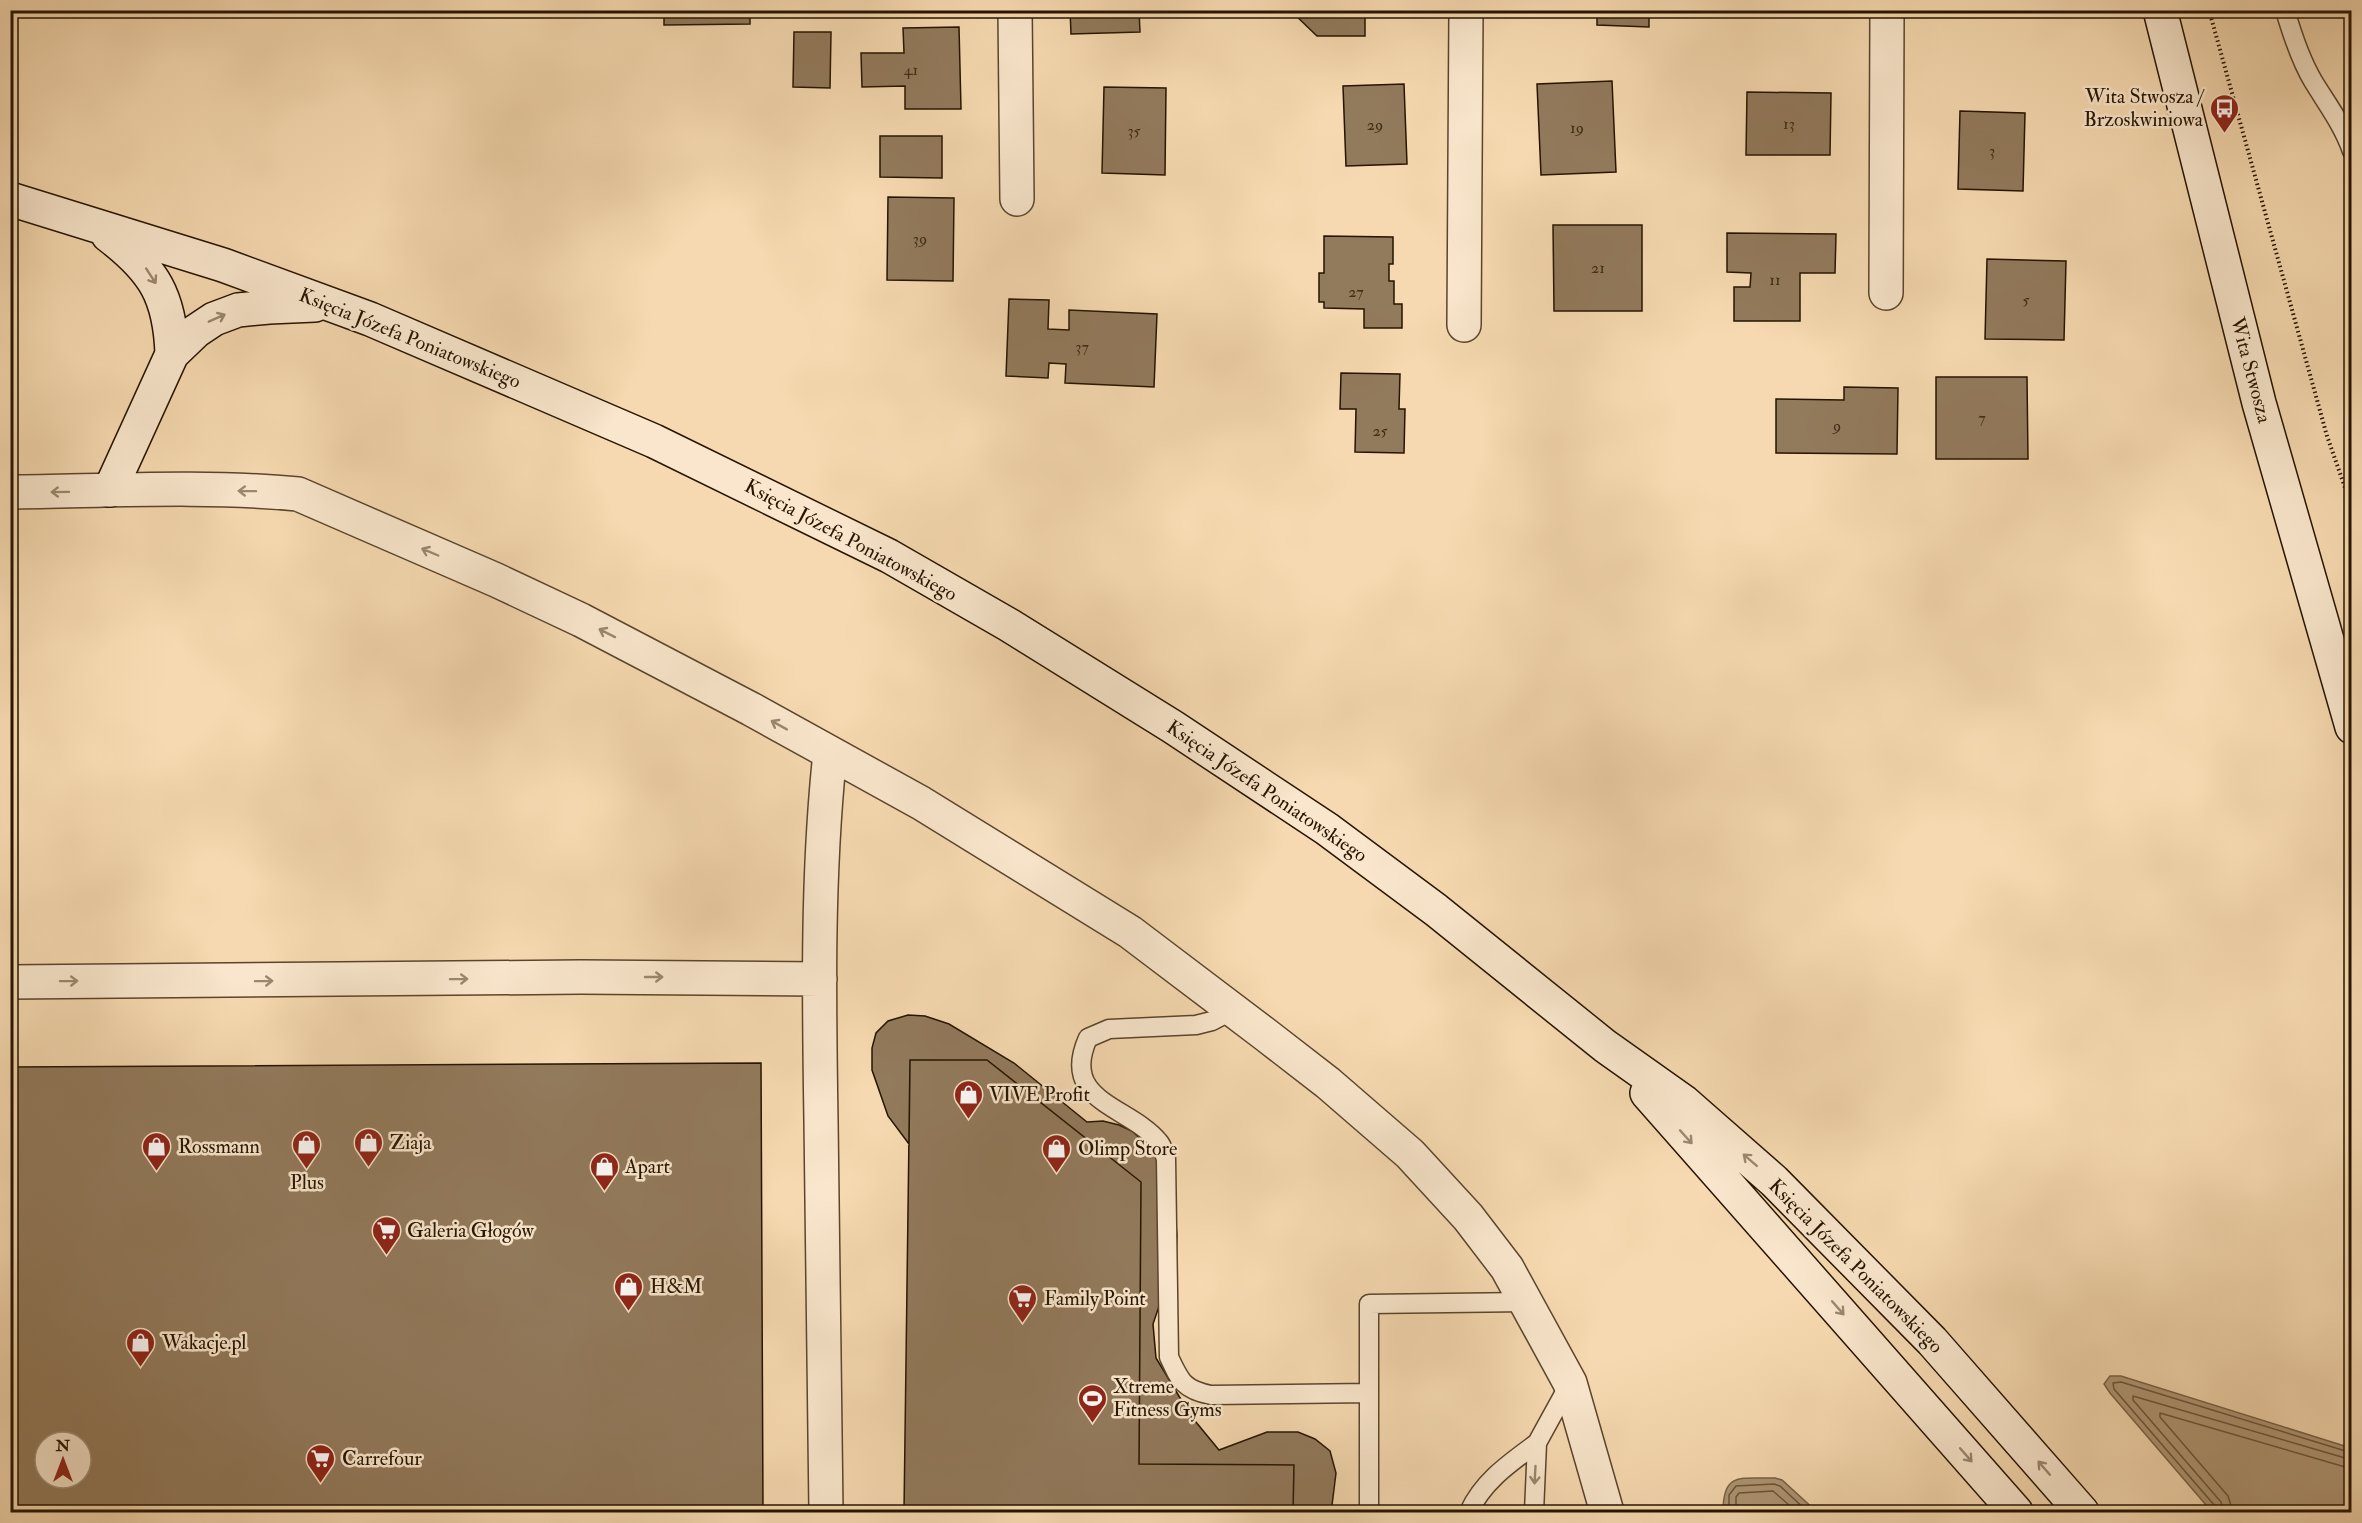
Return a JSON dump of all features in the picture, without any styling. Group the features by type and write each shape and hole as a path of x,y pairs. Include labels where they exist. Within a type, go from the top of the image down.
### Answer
{"street":[{"path":"1015,10 1017,199"},
{"path":"1464,324 1466,10"},
{"path":"1886,293 1887,10"},
{"name":"Wita Stwosza","path":"2160,10 2259,403 2352,727"},
{"name":"Księcia Józefa Poniatowskiego","path":"10,198 223,265 330,305 476,363 654,441 889,556 1009,625 1173,727 1327,829 1436,910 1605,1046 1684,1102 1774,1181 1932,1341 2082,1512"},
{"path":"93,223 144,265 155,283 165,304 171,328 172,354"},
{"path":"110,490 172,354 196,331 214,319 238,310 330,305"},
{"path":"10,492 256,491 298,494 496,580 581,620 720,692 921,803 1130,932 1328,1083 1410,1154 1476,1226 1507,1268 1570,1383 1607,1512"},
{"path":"826,1512 820,979 825,798 830,753"},
{"path":"10,982 581,977 820,979"},
{"name":"Księcia Józefa Poniatowskiego","path":"1605,1046 2016,1512"}],"lane":[{"path":"2285,10 2293,37 2312,80 2332,110 2352,151"},
{"path":"1233,1010 1212,1021 1196,1024 1109,1029 1088,1038 1081,1053 1082,1073 1091,1092 1160,1143 1166,1159 1169,1357 1179,1379 1194,1392 1211,1395 1370,1393"},
{"path":"1369,1512 1370,1304 1527,1302"},
{"path":"1468,1512 1474,1499 1495,1474 1537,1443 1570,1383"},
{"path":"1534,1512 1537,1443"}],"path":[{"path":"2209,10 2327,436 2352,508"}],"water":[{"path":"2110,1376 2121,1376 2351,1448 2351,1512 2212,1512 2110,1393 2104,1384"},
{"path":"1744,1478 1782,1480 1817,1512 1723,1512 1726,1490 1730,1483"}],"building":[{"path":"664,10 750,10 750,24 664,25"},
{"path":"1070,10 1139,10 1140,32 1071,34"},
{"path":"1290,10 1365,10 1365,36 1317,36"},
{"path":"1597,10 1649,10 1649,27 1597,25"},
{"path":"1715,10 1832,10 1832,16 1714,16"},
{"path":"959,27 961,109 905,109 905,86 862,87 861,53 904,53 903,28"},
{"path":"794,32 831,32 830,88 793,87"},
{"path":"1612,81 1616,172 1541,175 1537,84"},
{"path":"1404,84 1407,164 1346,166 1343,86"},
{"path":"1104,87 1166,88 1165,175 1102,173"},
{"path":"1747,92 1831,93 1830,155 1746,155"},
{"path":"1960,111 2025,113 2023,191 1958,189"},
{"path":"880,136 942,136 942,178 880,177"},
{"path":"888,197 954,198 953,281 887,280"},
{"path":"1553,225 1642,225 1642,311 1554,311"},
{"path":"1727,233 1836,234 1835,273 1800,273 1800,321 1734,321 1734,287 1750,287 1751,273 1727,272"},
{"path":"1324,236 1393,237 1393,264 1389,264 1389,281 1394,281 1394,304 1402,304 1402,328 1364,328 1364,309 1324,308 1324,302 1319,302 1319,273 1324,273"},
{"path":"1987,259 2066,261 2064,340 1985,339"},
{"path":"1009,299 1049,300 1048,329 1069,330 1069,310 1157,314 1154,387 1065,383 1066,364 1049,363 1048,378 1006,376"},
{"path":"1341,373 1400,374 1399,409 1405,409 1404,453 1355,452 1356,409 1340,409"},
{"path":"1936,377 2027,377 2028,459 1936,459"},
{"path":"1844,387 1898,388 1897,454 1776,453 1776,399 1844,400"},
{"path":"908,1015 925,1016 949,1024 1014,1063 1087,1122 1103,1121 1119,1125 1132,1131 1147,1145 1159,1162 1175,1217 1177,1235 1176,1256 1153,1324 1156,1358 1191,1416 1219,1450 1267,1432 1298,1432 1315,1439 1330,1451 1336,1473 1329,1512 1293,1512 1294,1465 1139,1464 1141,1182 987,1060 910,1060 909,1144 888,1116 872,1070 872,1048 876,1033 888,1021"},
{"name":"Family Point","path":"910,1060 987,1060 1141,1182 1139,1464 1294,1465 1293,1512 904,1512"},
{"name":"Galeria Głogów","path":"761,1063 763,1512 10,1512 10,1067"},
{"path":"1522,1507 1522,1512 1486,1512 1486,1508"}],"place":[{"name":"Wita Stwosza / Brzoskwiniowa","path":"2224,134"},
{"name":"VIVE Profit","path":"968,1120"},
{"name":"Ziaja","path":"369,1168"},
{"name":"Plus","path":"307,1170"},
{"name":"Rossmann","path":"157,1172"},
{"name":"Olimp Store","path":"1057,1174"},
{"name":"Apart","path":"604,1192"},
{"name":"Galeria Głogów","path":"386,1256"},
{"name":"H&M","path":"629,1312"},
{"name":"Family Point","path":"1023,1324"},
{"name":"Wakacje.pl","path":"141,1368"},
{"name":"Xtreme Fitness Gyms","path":"1092,1424"},
{"name":"Carrefour","path":"321,1484"}]}
